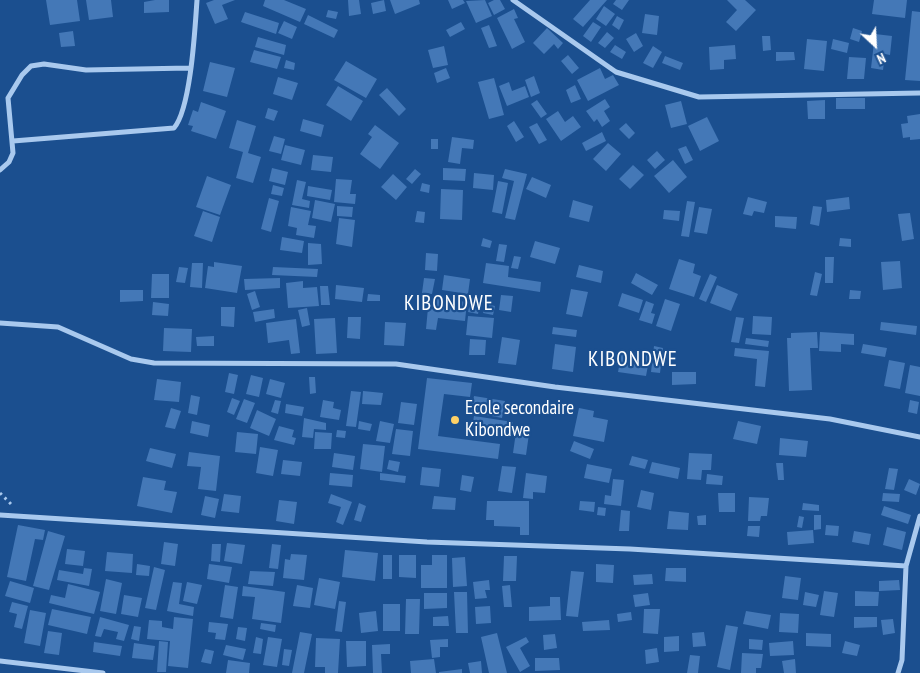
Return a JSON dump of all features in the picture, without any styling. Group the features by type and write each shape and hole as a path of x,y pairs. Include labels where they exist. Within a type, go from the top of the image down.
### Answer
{"street":[{"path":"13,141 174,128 180,119 186,94 197,0"},
{"path":"513,0 616,72 699,97 920,93"},
{"path":"0,170 8,162 12,153 13,141 8,98 22,75 31,66 44,64 86,70 189,68"},
{"path":"0,323 58,327 131,359 154,363 396,364 555,387 830,418 920,437"},
{"path":"0,515 427,542 630,549 906,566"},
{"path":"898,673 902,660 906,566 920,516"},
{"path":"0,661 103,673"}],"building":[{"path":"46,0 77,0 80,21 50,25"},
{"path":"86,0 111,0 113,17 89,20"},
{"path":"169,0 169,12 144,13 144,2"},
{"path":"214,0 235,0 222,5 228,19 215,24 206,3"},
{"path":"265,0 284,0 306,9 300,22 263,6"},
{"path":"348,0 359,0 361,14 349,16"},
{"path":"384,0 386,11 373,14 371,3"},
{"path":"390,0 419,0 420,4 395,14"},
{"path":"448,0 463,0 465,3 452,9"},
{"path":"485,0 492,16 476,23 466,1"},
{"path":"500,0 505,9 494,15 488,3"},
{"path":"590,0 607,0 583,27 573,19"},
{"path":"616,0 629,0 622,10 613,4"},
{"path":"727,0 745,0 756,10 736,31 726,22 737,10"},
{"path":"874,0 907,0 905,18 872,14"},
{"path":"604,6 615,14 606,26 596,19"},
{"path":"514,9 518,18 514,19 525,42 512,49 497,18"},
{"path":"328,10 338,12 336,19 326,17"},
{"path":"912,11 920,12 920,81 905,80"},
{"path":"245,12 279,23 276,34 241,22"},
{"path":"645,14 659,16 657,35 642,33"},
{"path":"308,15 338,30 334,38 304,24"},
{"path":"617,16 624,20 619,30 612,25"},
{"path":"284,21 297,27 292,39 278,33"},
{"path":"461,22 465,29 450,37 446,30"},
{"path":"593,22 601,27 591,42 583,36"},
{"path":"489,25 497,46 489,48 481,28"},
{"path":"547,28 563,43 558,49 554,44 544,54 533,43"},
{"path":"853,28 862,31 859,42 850,39"},
{"path":"73,31 75,46 61,47 59,33"},
{"path":"607,32 614,38 605,48 598,43"},
{"path":"636,33 643,46 634,52 626,39"},
{"path":"875,34 892,36 890,55 885,54 883,70 871,68"},
{"path":"762,36 770,36 771,50 763,51"},
{"path":"258,37 286,45 284,55 255,47"},
{"path":"807,39 827,41 824,71 804,69"},
{"path":"833,39 849,43 847,53 831,49"},
{"path":"615,45 626,52 622,59 610,52"},
{"path":"735,45 736,59 724,60 724,69 710,70 709,47"},
{"path":"444,46 448,65 433,68 428,50"},
{"path":"653,46 662,52 653,68 643,63"},
{"path":"254,50 281,57 277,69 250,62"},
{"path":"776,52 794,52 795,60 776,61"},
{"path":"568,55 579,68 572,74 561,61"},
{"path":"665,56 683,63 680,70 662,63"},
{"path":"849,57 866,58 864,79 847,79"},
{"path":"286,60 295,63 294,70 284,68"},
{"path":"346,61 377,79 366,98 334,80"},
{"path":"210,62 235,68 227,97 203,91"},
{"path":"446,68 450,78 437,83 434,73"},
{"path":"600,68 605,79 613,75 619,85 588,101 577,80"},
{"path":"534,76 540,93 531,97 525,80"},
{"path":"278,77 298,83 292,100 273,94"},
{"path":"494,78 504,115 489,119 478,82"},
{"path":"509,82 512,91 525,86 529,97 507,106 499,86"},
{"path":"575,85 581,99 571,103 566,90"},
{"path":"338,86 363,101 351,121 326,105"},
{"path":"387,88 406,109 399,116 379,95"},
{"path":"836,98 865,98 865,109 836,109"},
{"path":"605,99 610,107 604,111 610,121 602,127 597,119 594,122 586,111"},
{"path":"537,100 547,114 541,118 531,104"},
{"path":"825,100 825,119 808,119 807,101"},
{"path":"681,101 687,124 671,128 665,105"},
{"path":"201,102 226,111 216,139 191,131 193,126 188,125 193,110 198,112"},
{"path":"268,108 278,111 274,121 265,118"},
{"path":"558,111 565,122 573,116 581,127 561,141 546,119"},
{"path":"920,114 920,139 910,140 910,137 903,138 901,124 908,123 907,116"},
{"path":"707,117 719,141 700,151 688,126"},
{"path":"303,119 324,125 321,137 300,131"},
{"path":"237,120 256,126 248,153 261,157 253,183 236,178 243,152 229,148"},
{"path":"514,121 524,137 516,142 507,126"},
{"path":"537,123 547,140 539,144 529,127"},
{"path":"626,123 635,133 629,139 619,129"},
{"path":"375,125 399,143 380,169 360,154 372,137 368,134"},
{"path":"602,132 606,141 586,151 582,143"},
{"path":"274,136 285,139 281,154 269,151"},
{"path":"452,137 474,140 473,149 462,148 460,164 448,162"},
{"path":"431,139 438,139 438,149 431,149"},
{"path":"608,143 621,154 606,171 593,159"},
{"path":"285,145 305,150 301,165 281,160"},
{"path":"686,146 693,160 685,164 678,149"},
{"path":"657,151 665,160 655,169 647,160"},
{"path":"313,155 333,157 331,172 311,170"},
{"path":"673,160 687,177 669,193 654,176"},
{"path":"633,165 644,175 630,189 619,179"},
{"path":"272,168 288,172 285,185 269,181"},
{"path":"443,168 466,169 465,181 443,180"},
{"path":"415,169 421,174 412,184 406,179"},
{"path":"505,169 527,174 515,220 505,218 514,181 502,178"},
{"path":"474,173 494,175 493,190 473,188"},
{"path":"393,174 407,187 396,200 381,187"},
{"path":"207,176 231,185 220,215 196,207"},
{"path":"532,177 551,185 546,198 526,189"},
{"path":"336,179 352,180 350,194 356,194 355,204 334,202"},
{"path":"297,180 306,182 302,199 310,201 309,208 292,205"},
{"path":"498,181 508,183 502,214 492,212"},
{"path":"422,183 430,185 429,193 420,191"},
{"path":"273,185 284,188 282,196 271,194"},
{"path":"308,186 332,190 330,200 307,196"},
{"path":"441,189 463,190 462,220 440,219"},
{"path":"748,197 767,202 764,213 754,211 752,216 743,214"},
{"path":"849,197 850,209 827,212 826,200"},
{"path":"269,198 279,201 271,232 261,229"},
{"path":"315,200 335,204 331,222 312,218"},
{"path":"573,200 593,206 589,222 569,217"},
{"path":"687,201 695,202 689,237 681,236"},
{"path":"337,206 353,207 352,217 337,216"},
{"path":"813,206 822,207 819,226 810,224"},
{"path":"291,207 311,211 308,225 316,226 314,238 296,235 297,228 288,226"},
{"path":"699,207 712,209 707,234 694,232"},
{"path":"664,210 680,211 679,221 663,219"},
{"path":"203,211 220,217 212,242 194,236"},
{"path":"417,211 425,212 424,223 415,222"},
{"path":"910,213 914,239 902,241 898,214"},
{"path":"775,216 797,217 796,229 775,227"},
{"path":"339,218 355,220 352,247 336,244"},
{"path":"282,237 304,241 302,253 280,250"},
{"path":"483,238 492,241 490,248 481,246"},
{"path":"840,238 851,239 851,247 839,246"},
{"path":"535,241 560,248 555,264 530,257"},
{"path":"308,243 321,244 322,264 308,265"},
{"path":"499,244 507,245 504,262 496,261"},
{"path":"426,253 438,254 437,271 425,270"},
{"path":"514,256 521,257 518,269 511,268"},
{"path":"825,257 834,257 833,283 825,283"},
{"path":"679,259 695,264 693,273 701,276 694,297 669,289"},
{"path":"900,261 902,288 883,290 881,262"},
{"path":"214,262 242,266 237,293 205,288 208,266 214,267"},
{"path":"192,263 203,263 202,288 190,287"},
{"path":"486,263 509,266 508,277 541,282 540,292 483,283"},
{"path":"579,265 603,271 601,283 576,277"},
{"path":"179,267 188,268 185,283 176,282"},
{"path":"273,267 318,269 317,277 272,275"},
{"path":"815,272 822,274 817,296 810,295"},
{"path":"636,273 658,285 652,295 631,283"},
{"path":"152,274 169,274 169,298 151,298"},
{"path":"710,274 717,277 706,302 699,299"},
{"path":"444,275 470,279 468,294 442,290"},
{"path":"280,278 280,288 245,290 244,279"},
{"path":"424,278 435,279 432,294 422,293"},
{"path":"303,281 303,288 317,287 319,306 288,308 286,283"},
{"path":"336,285 364,288 362,302 335,299"},
{"path":"717,285 738,294 731,311 710,303"},
{"path":"320,286 328,286 330,305 321,305"},
{"path":"571,289 588,292 582,317 566,314"},
{"path":"120,290 143,290 143,301 120,302"},
{"path":"850,290 861,291 860,299 849,299"},
{"path":"255,291 260,307 252,310 247,294"},
{"path":"622,293 643,300 639,313 618,306"},
{"path":"368,294 380,295 380,301 367,301"},
{"path":"501,295 513,296 511,312 499,310"},
{"path":"429,297 467,302 465,321 438,318 436,330 426,329"},
{"path":"665,299 680,304 671,331 656,326"},
{"path":"646,301 654,304 651,313 655,314 652,324 639,320"},
{"path":"153,302 169,304 168,316 152,315"},
{"path":"470,303 480,305 478,314 468,312"},
{"path":"486,304 495,306 493,315 483,313"},
{"path":"221,307 235,307 234,327 221,326"},
{"path":"307,308 310,325 302,327 298,310"},
{"path":"274,309 275,318 255,322 253,312"},
{"path":"468,316 494,318 492,338 466,335"},
{"path":"753,316 772,317 771,335 752,334"},
{"path":"348,317 361,317 360,339 347,338"},
{"path":"736,317 744,318 739,343 731,342"},
{"path":"335,318 337,353 316,354 314,319"},
{"path":"296,319 300,353 291,354 289,340 268,343 266,323"},
{"path":"385,322 406,323 404,346 384,345"},
{"path":"881,322 917,326 916,335 880,330"},
{"path":"553,327 577,330 576,337 552,334"},
{"path":"164,328 192,329 191,352 163,351"},
{"path":"817,332 818,348 810,348 812,390 789,391 787,338 791,338 791,333"},
{"path":"820,332 854,334 854,345 841,344 841,352 819,351"},
{"path":"214,336 214,346 197,346 196,337"},
{"path":"502,337 520,340 516,365 498,363"},
{"path":"746,338 769,341 768,347 745,344"},
{"path":"470,339 486,340 485,355 469,355"},
{"path":"555,344 576,347 573,372 552,369"},
{"path":"863,344 887,348 885,357 861,353"},
{"path":"654,346 663,348 660,373 651,372"},
{"path":"735,348 769,351 765,387 755,386 757,359 734,356"},
{"path":"622,351 650,355 646,376 618,372"},
{"path":"889,360 905,363 900,389 884,386"},
{"path":"910,365 920,367 920,396 905,393"},
{"path":"672,372 696,372 696,384 672,385"},
{"path":"229,373 238,375 234,394 225,392"},
{"path":"251,375 263,378 259,397 246,394"},
{"path":"309,377 315,377 316,393 310,394"},
{"path":"427,378 472,383 470,397 444,394 438,436 500,444 498,459 418,449"},
{"path":"157,379 181,382 179,402 154,400"},
{"path":"270,379 285,383 281,398 266,394"},
{"path":"351,391 361,392 356,427 346,426"},
{"path":"363,391 383,393 381,405 362,404"},
{"path":"191,395 200,397 197,415 188,413"},
{"path":"474,396 505,401 502,418 471,412"},
{"path":"232,398 240,401 234,415 227,412"},
{"path":"244,399 255,403 247,423 236,419"},
{"path":"275,400 281,401 278,414 271,412"},
{"path":"323,400 334,402 333,408 341,410 339,420 320,417"},
{"path":"910,400 919,402 917,414 908,412"},
{"path":"401,402 417,404 414,425 398,423"},
{"path":"286,404 304,407 302,416 285,413"},
{"path":"171,408 181,411 175,429 165,427"},
{"path":"579,408 594,411 593,417 608,420 604,442 573,436"},
{"path":"257,410 276,419 269,436 250,428"},
{"path":"474,416 513,422 512,433 472,427"},
{"path":"304,418 326,423 326,430 314,429 313,438 302,437"},
{"path":"192,421 210,425 208,437 190,433"},
{"path":"359,421 372,424 370,431 358,429"},
{"path":"380,421 394,424 390,443 376,441"},
{"path":"738,421 761,426 757,444 733,439"},
{"path":"279,426 294,430 292,437 296,438 294,445 274,440"},
{"path":"396,429 413,431 410,456 392,454"},
{"path":"337,430 346,431 345,438 336,437"},
{"path":"237,432 258,434 256,454 235,452"},
{"path":"315,432 332,433 331,449 314,449"},
{"path":"516,432 529,434 526,455 513,453"},
{"path":"780,438 808,441 806,457 779,455"},
{"path":"574,441 594,449 590,459 570,451"},
{"path":"363,444 385,446 382,472 360,469"},
{"path":"260,447 278,450 273,476 256,473"},
{"path":"150,448 176,454 172,468 146,461"},
{"path":"189,452 220,456 216,491 198,489 201,467 187,466"},
{"path":"334,453 355,456 353,470 332,467"},
{"path":"689,453 712,454 711,470 702,470 701,480 687,479"},
{"path":"632,456 648,460 645,469 629,465"},
{"path":"283,460 302,462 300,476 281,474"},
{"path":"389,460 400,462 398,472 387,469"},
{"path":"652,462 680,468 678,479 649,473"},
{"path":"776,463 783,463 784,480 778,480"},
{"path":"587,464 612,469 609,483 584,478"},
{"path":"502,466 516,467 512,493 498,491"},
{"path":"422,467 441,469 439,487 420,485"},
{"path":"889,468 898,469 894,490 885,489"},
{"path":"330,473 353,475 352,487 329,485"},
{"path":"380,473 406,476 405,483 380,480"},
{"path":"526,473 547,476 545,493 533,492 533,499 523,498"},
{"path":"707,474 723,476 722,485 706,484"},
{"path":"462,475 474,477 471,492 460,490"},
{"path":"143,477 166,481 164,490 177,492 172,513 137,506"},
{"path":"613,479 624,480 621,506 604,504 605,495 611,496"},
{"path":"909,479 920,484 916,495 904,490"},
{"path":"641,490 654,493 651,510 637,507"},
{"path":"718,493 735,493 735,512 719,512"},
{"path":"883,493 900,494 899,502 882,501"},
{"path":"224,494 241,496 239,513 221,511"},
{"path":"331,494 352,502 343,525 336,522 341,507 328,503"},
{"path":"205,496 219,499 215,518 201,515"},
{"path":"434,496 456,498 455,510 432,509"},
{"path":"749,497 769,498 767,516 761,516 760,521 748,521"},
{"path":"279,500 297,502 294,524 276,521"},
{"path":"487,501 529,501 529,535 520,535 520,527 494,526 494,520 486,520"},
{"path":"580,501 595,502 594,512 579,510"},
{"path":"359,503 366,506 361,522 354,520"},
{"path":"803,503 819,505 819,511 802,510"},
{"path":"884,506 911,515 908,524 881,515"},
{"path":"598,507 606,508 605,516 597,515"},
{"path":"621,510 630,511 629,531 619,531"},
{"path":"669,511 689,513 688,530 667,529"},
{"path":"706,515 706,525 698,525 697,516"},
{"path":"814,515 821,515 821,529 814,530"},
{"path":"799,516 804,517 802,528 797,527"},
{"path":"18,525 45,530 43,540 35,539 26,581 7,577"},
{"path":"826,525 839,526 838,536 825,535"},
{"path":"748,526 760,526 759,537 747,536"},
{"path":"887,527 906,532 902,550 883,545"},
{"path":"813,530 814,543 788,545 787,532"},
{"path":"48,531 65,536 49,590 33,586"},
{"path":"854,531 871,534 869,545 852,542"},
{"path":"164,542 178,544 175,566 161,564"},
{"path":"227,543 245,545 242,564 224,561"},
{"path":"212,544 221,544 220,562 211,561"},
{"path":"272,544 281,545 278,569 269,568"},
{"path":"67,549 85,551 83,566 65,564"},
{"path":"345,550 378,553 375,581 342,577"},
{"path":"107,552 133,554 132,573 105,571"},
{"path":"291,554 307,555 304,580 283,578 285,559 290,560"},
{"path":"383,555 392,555 392,579 383,579"},
{"path":"399,555 416,555 416,578 399,577"},
{"path":"432,555 447,555 447,588 421,588 421,565 432,565"},
{"path":"504,556 517,556 516,581 503,581"},
{"path":"465,557 467,586 453,587 452,558"},
{"path":"137,564 150,566 149,576 136,575"},
{"path":"209,564 232,567 229,583 207,579"},
{"path":"596,564 614,565 613,583 596,582"},
{"path":"154,567 165,570 156,610 145,608"},
{"path":"84,568 92,569 89,586 57,580 59,570 83,574"},
{"path":"666,568 686,568 686,582 665,581"},
{"path":"250,571 275,572 273,586 248,584"},
{"path":"571,571 584,572 578,617 566,616"},
{"path":"652,574 653,584 634,585 633,575"},
{"path":"785,576 801,578 798,600 782,598"},
{"path":"319,578 340,582 335,609 314,605"},
{"path":"106,579 122,583 116,614 100,611"},
{"path":"489,580 490,590 485,590 487,598 475,599 473,582"},
{"path":"899,580 900,590 879,591 879,581"},
{"path":"10,581 34,588 30,603 5,596"},
{"path":"173,582 182,583 179,604 194,607 193,616 167,611"},
{"path":"187,582 202,585 197,604 183,601"},
{"path":"68,584 100,592 94,614 49,603 51,595 65,598"},
{"path":"225,585 238,587 233,619 220,617"},
{"path":"297,585 313,588 310,608 293,606"},
{"path":"510,585 512,607 504,607 502,586"},
{"path":"243,586 285,592 281,623 252,619 255,597 242,596"},
{"path":"824,591 838,593 834,617 820,615"},
{"path":"855,591 879,592 878,606 855,606"},
{"path":"454,592 467,592 468,633 456,633"},
{"path":"805,592 819,595 816,607 803,605"},
{"path":"424,593 447,593 447,608 424,609"},
{"path":"648,593 650,605 635,607 633,595"},
{"path":"124,595 142,598 138,617 121,614"},
{"path":"550,597 560,597 561,620 529,621 529,607 550,606"},
{"path":"406,599 420,599 419,634 405,634"},
{"path":"339,601 346,602 342,632 335,631"},
{"path":"12,602 28,606 22,629 14,627 17,614 9,612"},
{"path":"383,604 400,604 400,631 383,631"},
{"path":"490,606 491,623 476,624 475,607"},
{"path":"52,609 91,617 87,634 48,625"},
{"path":"644,609 660,609 658,634 643,633"},
{"path":"30,610 46,613 40,646 24,643"},
{"path":"376,611 378,631 361,633 359,613"},
{"path":"746,611 771,615 768,629 743,624"},
{"path":"631,612 632,620 618,622 617,614"},
{"path":"780,613 799,614 798,633 779,632"},
{"path":"448,616 449,626 433,626 433,617"},
{"path":"100,617 129,625 124,641 116,639 118,632 104,629 101,637 95,636"},
{"path":"174,617 193,619 188,668 168,666 170,641 147,639 149,620 162,621 162,627 173,629"},
{"path":"854,617 877,617 877,627 854,628"},
{"path":"893,619 895,633 883,635 881,620"},
{"path":"609,620 610,630 583,631 582,622"},
{"path":"209,622 228,624 225,640 215,639 216,633 208,632"},
{"path":"261,623 276,625 275,632 260,629"},
{"path":"726,625 738,627 730,670 717,667"},
{"path":"134,626 141,627 139,641 131,639"},
{"path":"238,627 247,628 245,641 236,639"},
{"path":"48,631 62,633 59,655 44,653"},
{"path":"300,632 312,634 304,673 292,673"},
{"path":"704,632 706,646 693,647 692,633"},
{"path":"497,633 507,673 489,673 481,637"},
{"path":"806,633 831,634 831,647 806,646"},
{"path":"555,634 557,648 544,650 543,635"},
{"path":"679,636 679,651 664,652 664,637"},
{"path":"256,637 263,639 261,654 253,653"},
{"path":"268,637 282,639 277,667 263,665"},
{"path":"526,637 529,642 520,648 530,666 520,672 506,647"},
{"path":"316,638 340,639 338,673 325,673 325,667 315,667"},
{"path":"448,639 448,647 440,647 440,657 432,658 430,640"},
{"path":"749,639 763,640 762,650 749,649"},
{"path":"159,641 168,642 166,672 157,672"},
{"path":"346,641 366,641 366,666 347,667"},
{"path":"793,641 794,655 770,656 769,643"},
{"path":"845,641 860,645 857,656 842,653"},
{"path":"94,642 122,646 120,656 93,652"},
{"path":"134,643 155,646 153,660 132,658"},
{"path":"390,644 390,654 381,654 382,673 373,673 372,645"},
{"path":"226,645 246,649 243,660 223,655"},
{"path":"657,648 659,662 646,664 645,650"},
{"path":"205,649 214,651 211,664 201,662"},
{"path":"284,649 292,650 289,666 282,665"},
{"path":"742,653 763,654 761,668 756,668 756,673 741,673"},
{"path":"690,655 700,656 698,673 687,673"},
{"path":"535,658 559,658 560,670 535,671"},
{"path":"434,659 436,673 411,673 410,661"},
{"path":"795,659 796,673 784,673 782,661"},
{"path":"228,660 250,663 249,673 226,673"},
{"path":"481,661 482,673 470,673 468,663"},
{"path":"462,669 462,673 439,673 439,672"}],"place":[{"name":"Ecole secondaire Kibondwe","path":"455,420"}],"district":[{"name":"KIBONDWE","path":"449,304"},
{"name":"KIBONDWE","path":"633,360"}]}
